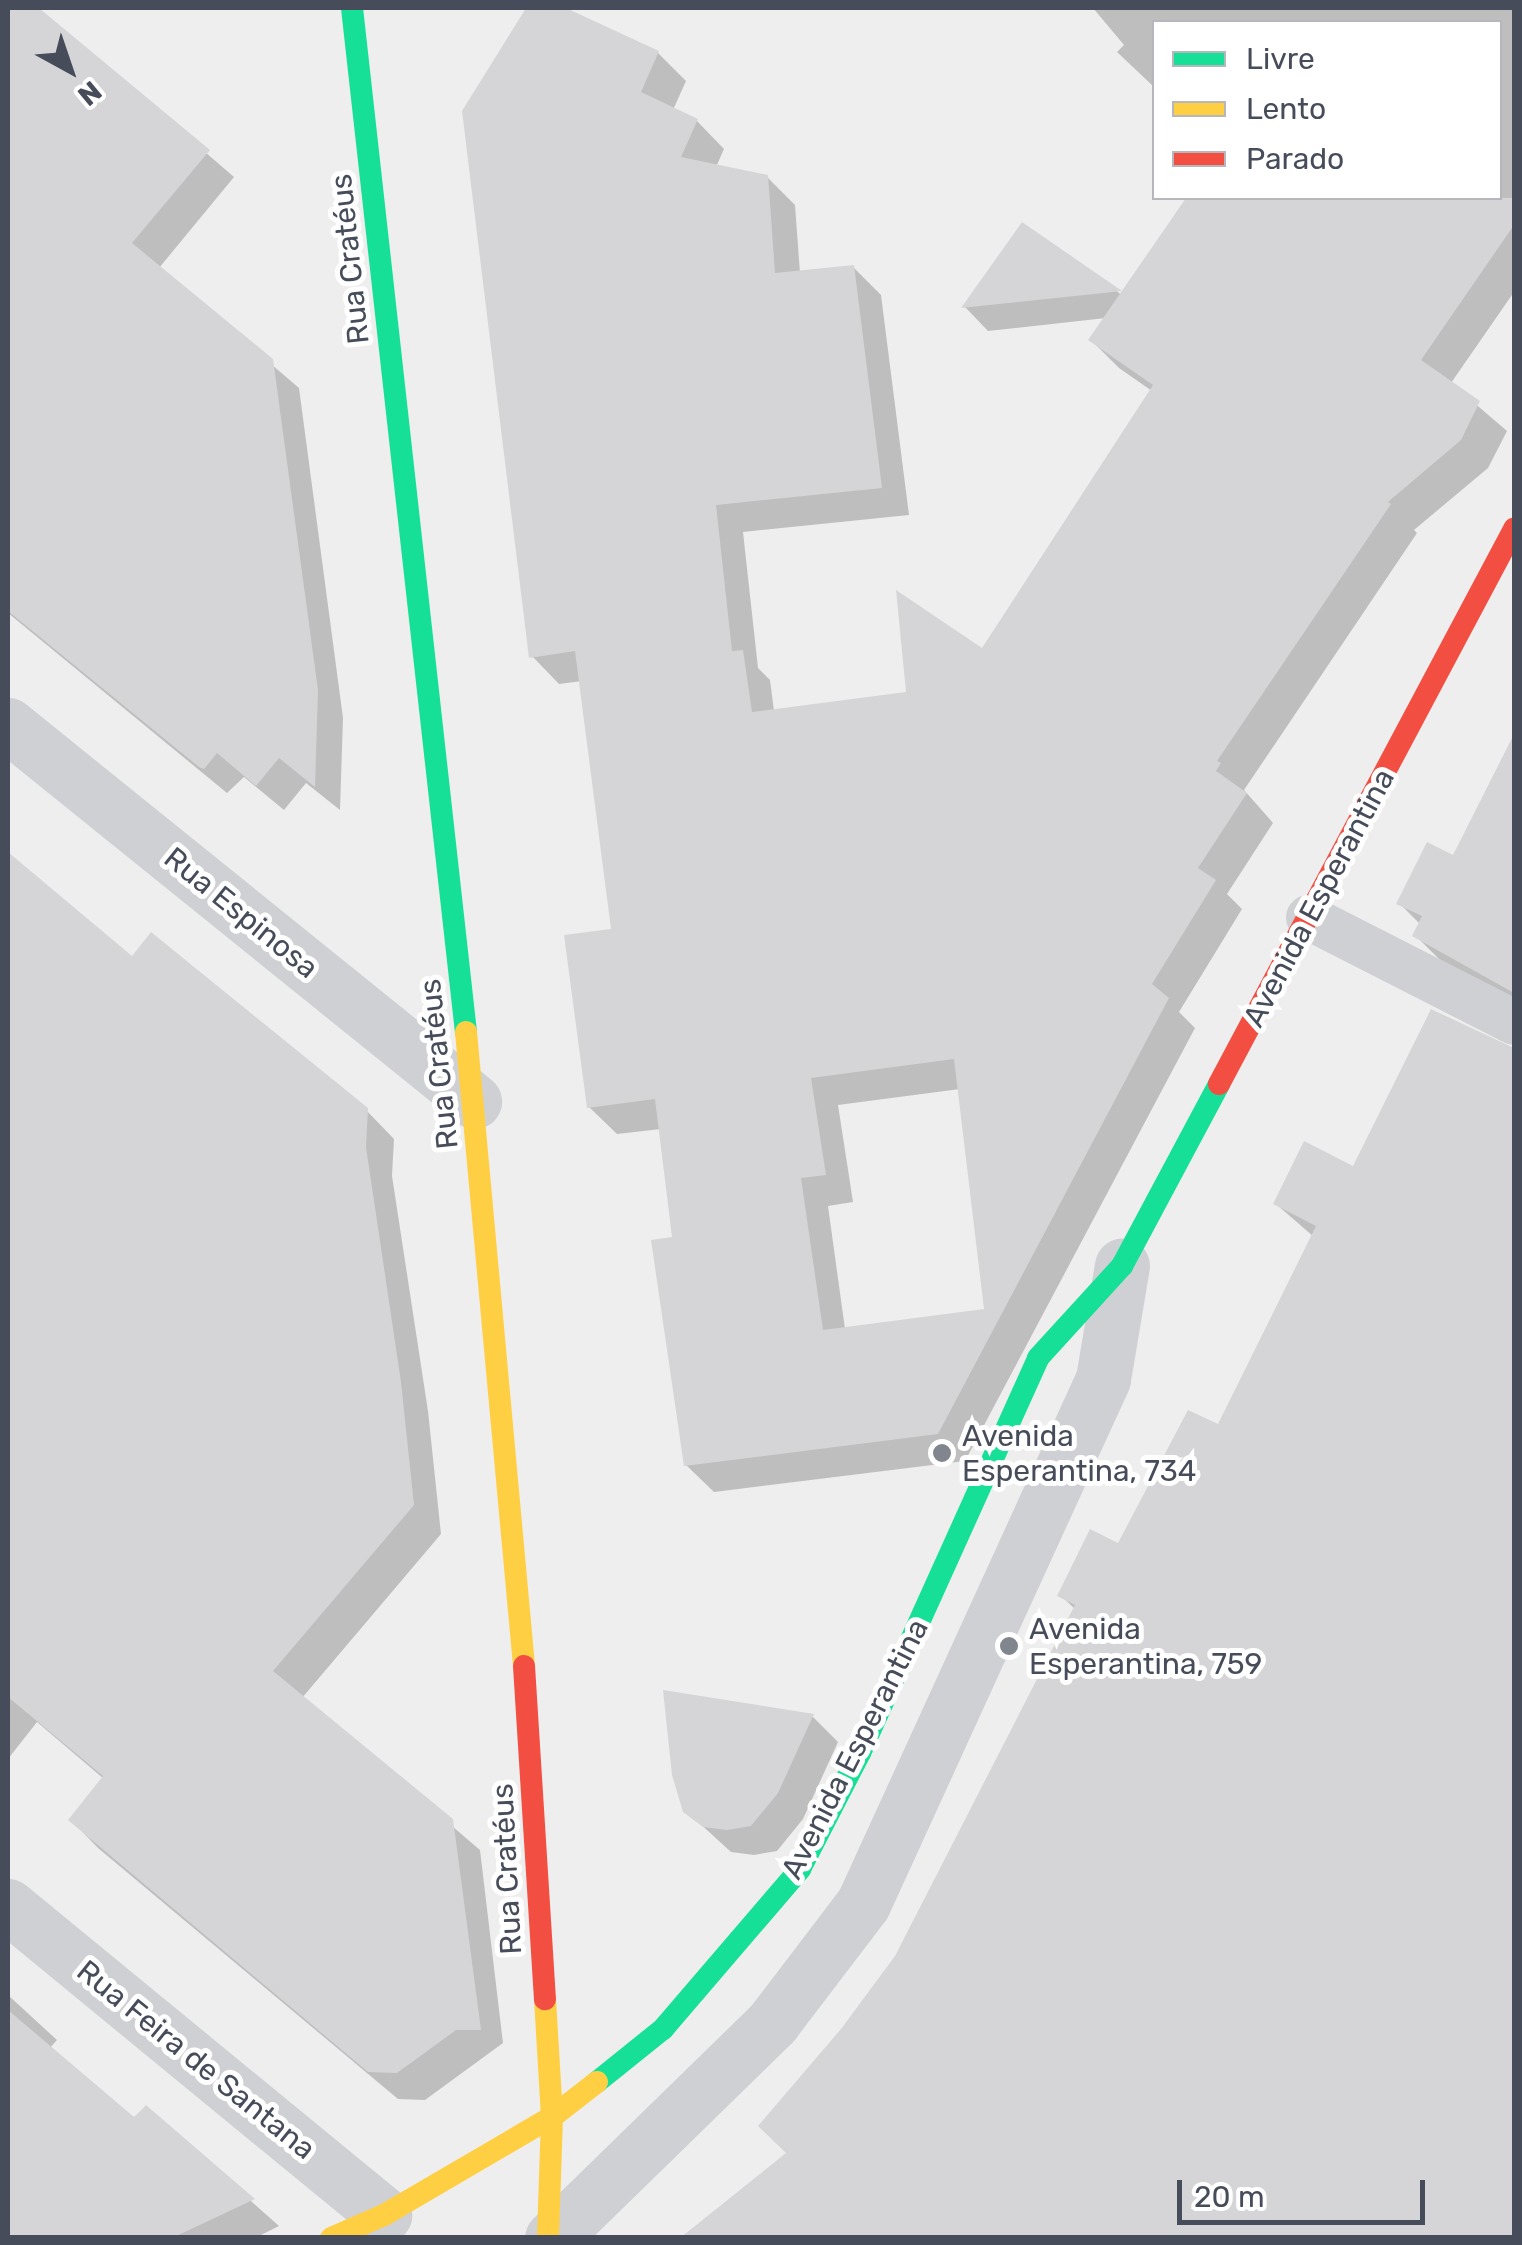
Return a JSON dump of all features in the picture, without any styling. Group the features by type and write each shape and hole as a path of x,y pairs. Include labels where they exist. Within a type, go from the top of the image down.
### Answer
{"street":[{"name":"Rua Cratéus","path":"352,8 474,1101 522,1625 552,2117 550,2238"},
{"name":"Avenida Esperantina","path":"331,2238 384,2215 552,2117 663,2029 800,1869 875,1720 1038,1358 1122,1266 1514,528"},
{"name":"Rua Espinosa","path":"8,725 474,1101"},
{"name":"Avenida Esperantina","path":"550,2238 773,2022 863,1904 1103,1379 1122,1266"},
{"name":"Rua Feira de Santana","path":"8,1906 384,2215"}],"lane":[{"path":"1308,917 1514,1022"}],"building":[{"path":"8,8 39,8 210,150 132,243 273,359 318,690 315,787 279,758 256,786 217,753 204,769 199,767 8,611"},
{"path":"526,8 566,8 659,51 641,92 698,119 681,157 768,175 775,273 854,265 882,488 716,505 732,651 743,650 752,712 906,692 896,590 982,648 1153,385 1088,340 1185,200 1514,198 1514,225 1421,360 1480,401 1461,440 1388,502 1391,504 1217,761 1221,763 1216,771 1247,793 1198,868 1216,880 1152,984 1169,998 938,1434 684,1466 651,1240 672,1237 655,1099 587,1108 564,935 611,929 575,651 529,658 462,111","holes":["954,1059 984,1309 823,1330 801,1178 826,1175 811,1078"]},
{"path":"1022,222 1122,291 961,308"},
{"path":"1514,734 1514,993 1412,936 1422,916 1396,904 1427,842 1453,855"},
{"path":"8,852 132,956 151,932 368,1108 366,1147 401,1382 414,1505 273,1671 453,1819 481,2030 456,2030 397,2073 368,2072 68,1820 103,1776 8,1697"},
{"path":"1431,1009 1514,1048 1514,2238 680,2238 786,2153 758,2126 841,2029 895,1956 1075,1605 1057,1596 1090,1529 1118,1543 1188,1410 1218,1424 1316,1226 1273,1204 1304,1141 1353,1166"},
{"path":"663,1690 814,1714 778,1793 751,1826 727,1830 703,1827 683,1812 672,1775"},
{"path":"8,2010 134,2117 146,2105 255,2199 172,2238 8,2238"}],"traffic: fast":[{"path":"352,8 466,1032"},
{"path":"597,2082 663,2029 800,1869 860,1753 1038,1358 1122,1266 1219,1084"}],"traffic: slow":[{"path":"466,1032 524,1666"},
{"path":"545,1999 552,2117 548,2238"},
{"path":"331,2238 384,2215 552,2117 597,2082"}],"traffic: jam":[{"path":"1219,1084 1514,529"},
{"path":"524,1666 545,1999"}],"place":[{"name":"Avenida Esperantina, 734","path":"942,1453"},
{"name":"Avenida Esperantina, 759","path":"1009,1646"}]}
